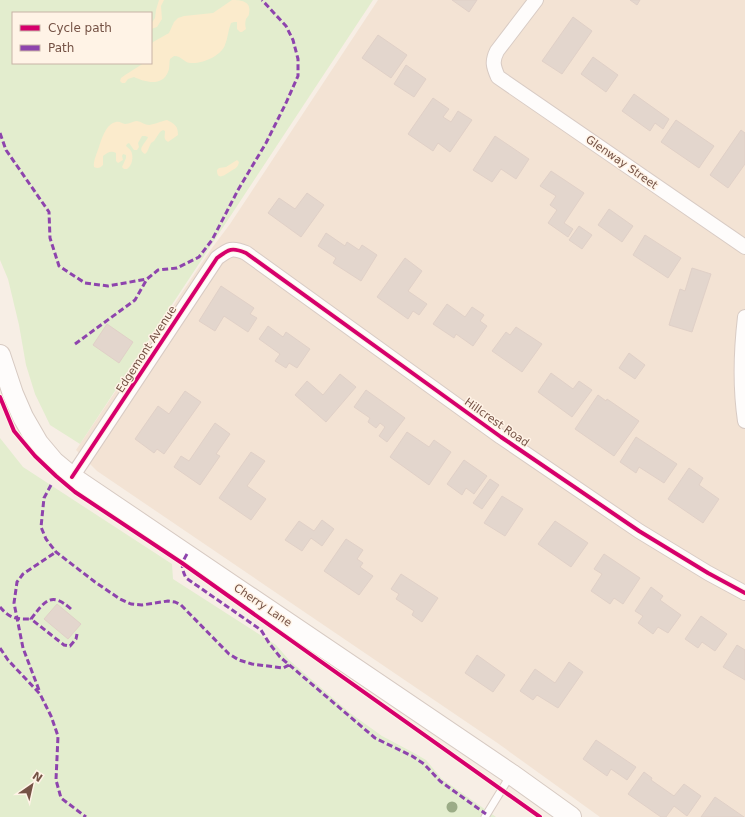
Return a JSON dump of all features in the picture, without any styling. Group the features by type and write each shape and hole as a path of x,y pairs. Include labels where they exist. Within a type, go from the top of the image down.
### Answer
{"street":[{"name":"Glenway Street","path":"536,0 493,58 494,68 498,77 745,247"},
{"name":"Edgemont Avenue","path":"72,477 217,258 224,252 236,248 246,253"},
{"name":"Hillcrest Road","path":"246,253 501,437 619,518 708,573 745,593"},
{"path":"745,317 742,375 743,410 745,421"},
{"name":"Cherry Lane","path":"0,355 13,394 23,417 38,442 54,462 72,477 511,774 571,817"}],"lane":[{"path":"484,817 511,774"}],"shaded area":[{"path":"378,0 745,0 745,817 600,817 496,742 97,471 76,450 212,248 230,224"}],"green space":[{"path":"0,0 373,0 80,444 50,425 35,394 26,365 19,325 8,279 0,260"},
{"path":"0,438 23,467 172,564 173,579 276,645 289,660 350,713 382,736 426,760 442,779 496,817 0,817"}],"sand":[{"path":"159,0 164,0 161,6 162,19 157,27 152,29 152,22 155,18"},
{"path":"232,0 245,2 249,6 250,10 245,21 246,29 240,32 237,29 237,22 231,23 223,49 220,53 206,61 191,63 174,56 170,59 169,70 162,80 148,82 134,77 128,79 125,83 120,81 121,78 142,64 152,64 152,44 169,33 174,22 178,18 213,13"},
{"path":"167,120 176,126 178,135 168,142 165,139 165,131 163,130 151,143 145,154 142,152 141,148 148,137 142,136 138,143 139,147 137,150 134,150 129,143 127,144 126,146 132,153 132,159 130,166 127,169 122,167 126,155 123,154 123,160 118,163 116,161 116,153 112,152 103,156 102,166 98,168 94,167 103,136 107,128 113,123 120,122 127,124 137,121 149,125"},
{"path":"237,160 239,162 235,169 222,176 218,175 217,170 219,168 226,167"}],"building":[{"path":"452,0 477,0 469,12"},
{"path":"630,0 640,0 637,5"},
{"path":"573,17 592,31 562,74 542,61"},
{"path":"378,35 407,55 391,78 362,58"},
{"path":"593,57 618,75 606,92 581,74"},
{"path":"406,65 426,79 414,97 394,84"},
{"path":"634,94 669,119 663,129 655,123 650,131 622,111"},
{"path":"433,98 449,109 443,117 451,122 458,111 472,120 450,152 438,143 433,151 408,134"},
{"path":"676,120 714,146 699,168 661,142"},
{"path":"741,130 745,133 745,164 728,188 710,175"},
{"path":"495,136 529,159 516,179 501,169 492,182 473,170"},
{"path":"551,171 584,193 564,223 573,229 568,237 548,223 557,210 550,205 556,196 540,186"},
{"path":"307,193 324,205 301,237 268,213 279,198 295,209"},
{"path":"609,209 633,226 622,242 598,225"},
{"path":"579,226 592,235 582,249 569,240"},
{"path":"326,233 345,246 347,242 359,250 362,245 377,255 361,281 333,263 336,258 318,246"},
{"path":"645,235 681,258 668,278 633,255"},
{"path":"405,258 422,271 408,291 427,304 419,315 413,311 408,319 377,297"},
{"path":"692,268 711,274 692,332 669,325 680,289 685,291"},
{"path":"221,286 254,308 250,314 257,318 248,332 224,316 215,331 199,321"},
{"path":"447,304 465,317 472,307 484,315 480,321 487,326 473,346 456,334 454,338 433,324"},
{"path":"107,324 133,342 119,363 93,345"},
{"path":"268,326 283,337 286,332 310,349 297,368 289,363 286,368 275,361 280,354 259,339"},
{"path":"516,327 542,344 522,372 492,351 506,332 510,335"},
{"path":"629,353 645,365 635,379 619,368"},
{"path":"551,373 573,389 579,381 592,390 572,417 538,392"},
{"path":"340,374 356,387 326,422 295,395 307,381 323,395"},
{"path":"366,390 405,418 387,442 379,436 385,427 380,423 376,428 368,422 370,418 354,407"},
{"path":"185,391 201,402 164,454 157,449 154,453 135,439 158,406 169,414"},
{"path":"598,395 606,401 607,399 639,421 614,456 575,429"},
{"path":"215,423 230,434 216,454 220,456 200,485 174,467 181,456 189,461"},
{"path":"407,432 429,447 434,440 451,452 429,485 390,457"},
{"path":"636,437 677,464 664,483 639,467 636,473 620,462"},
{"path":"251,452 265,461 247,486 266,499 251,520 219,498"},
{"path":"464,460 487,476 474,494 466,488 462,495 447,484"},
{"path":"689,468 703,478 699,485 719,499 703,523 668,499"},
{"path":"490,479 499,485 482,509 473,503"},
{"path":"502,496 523,509 505,536 484,523"},
{"path":"322,520 334,529 322,546 311,538 302,551 285,540 299,521 314,531"},
{"path":"555,521 588,543 571,567 538,544"},
{"path":"346,539 363,550 357,559 363,563 360,567 373,576 359,595 324,571"},
{"path":"604,554 640,578 623,604 614,598 610,604 591,591 602,574 594,569"},
{"path":"401,574 438,598 422,622 412,615 414,611 396,599 399,594 391,589"},
{"path":"651,587 663,596 660,600 681,615 668,633 658,627 653,634 638,623 643,616 635,611"},
{"path":"57,604 81,624 68,639 44,619"},
{"path":"701,616 727,634 715,651 702,642 698,648 685,639"},
{"path":"737,645 745,650 745,680 723,667"},
{"path":"477,655 505,675 493,692 465,673"},
{"path":"569,662 583,672 558,708 537,695 533,700 520,691 535,669 555,683"},
{"path":"596,740 636,767 627,780 611,769 607,776 583,759"},
{"path":"644,772 652,778 651,780 674,796 684,784 701,796 687,816 674,806 666,817 661,817 628,794"},
{"path":"715,797 744,817 701,817"}],"marked path":[{"path":"75,344 135,300 147,279 158,270 177,268 199,257 212,240 238,190 266,143 298,76 298,59 293,40 286,26 262,0"},
{"path":"0,133 6,150 49,212 50,238 59,266 85,283 108,286 147,279"},
{"path":"51,485 44,498 41,527 46,539 56,552 95,582 120,599 131,604 142,605 168,601 181,605 229,654 239,660 252,664 283,668 289,665"},
{"path":"39,690 23,648 14,603 17,582 23,574 56,552"},
{"path":"187,554 182,566 186,578 261,630 280,657 375,738 412,756 424,764 440,781 486,814"},
{"path":"71,609 58,600 49,600 40,607 31,619 64,645 70,646 76,639 77,634"},
{"path":"0,607 14,618 31,619"},
{"path":"0,648 8,660 40,694 51,716 58,736 56,780 61,798 86,817"}],"cycle path":[{"path":"72,477 217,258 228,251 237,250 246,253 501,437 639,531 708,573 745,593"},
{"path":"0,397 14,431 35,456 75,492 182,563 540,817"}]}
